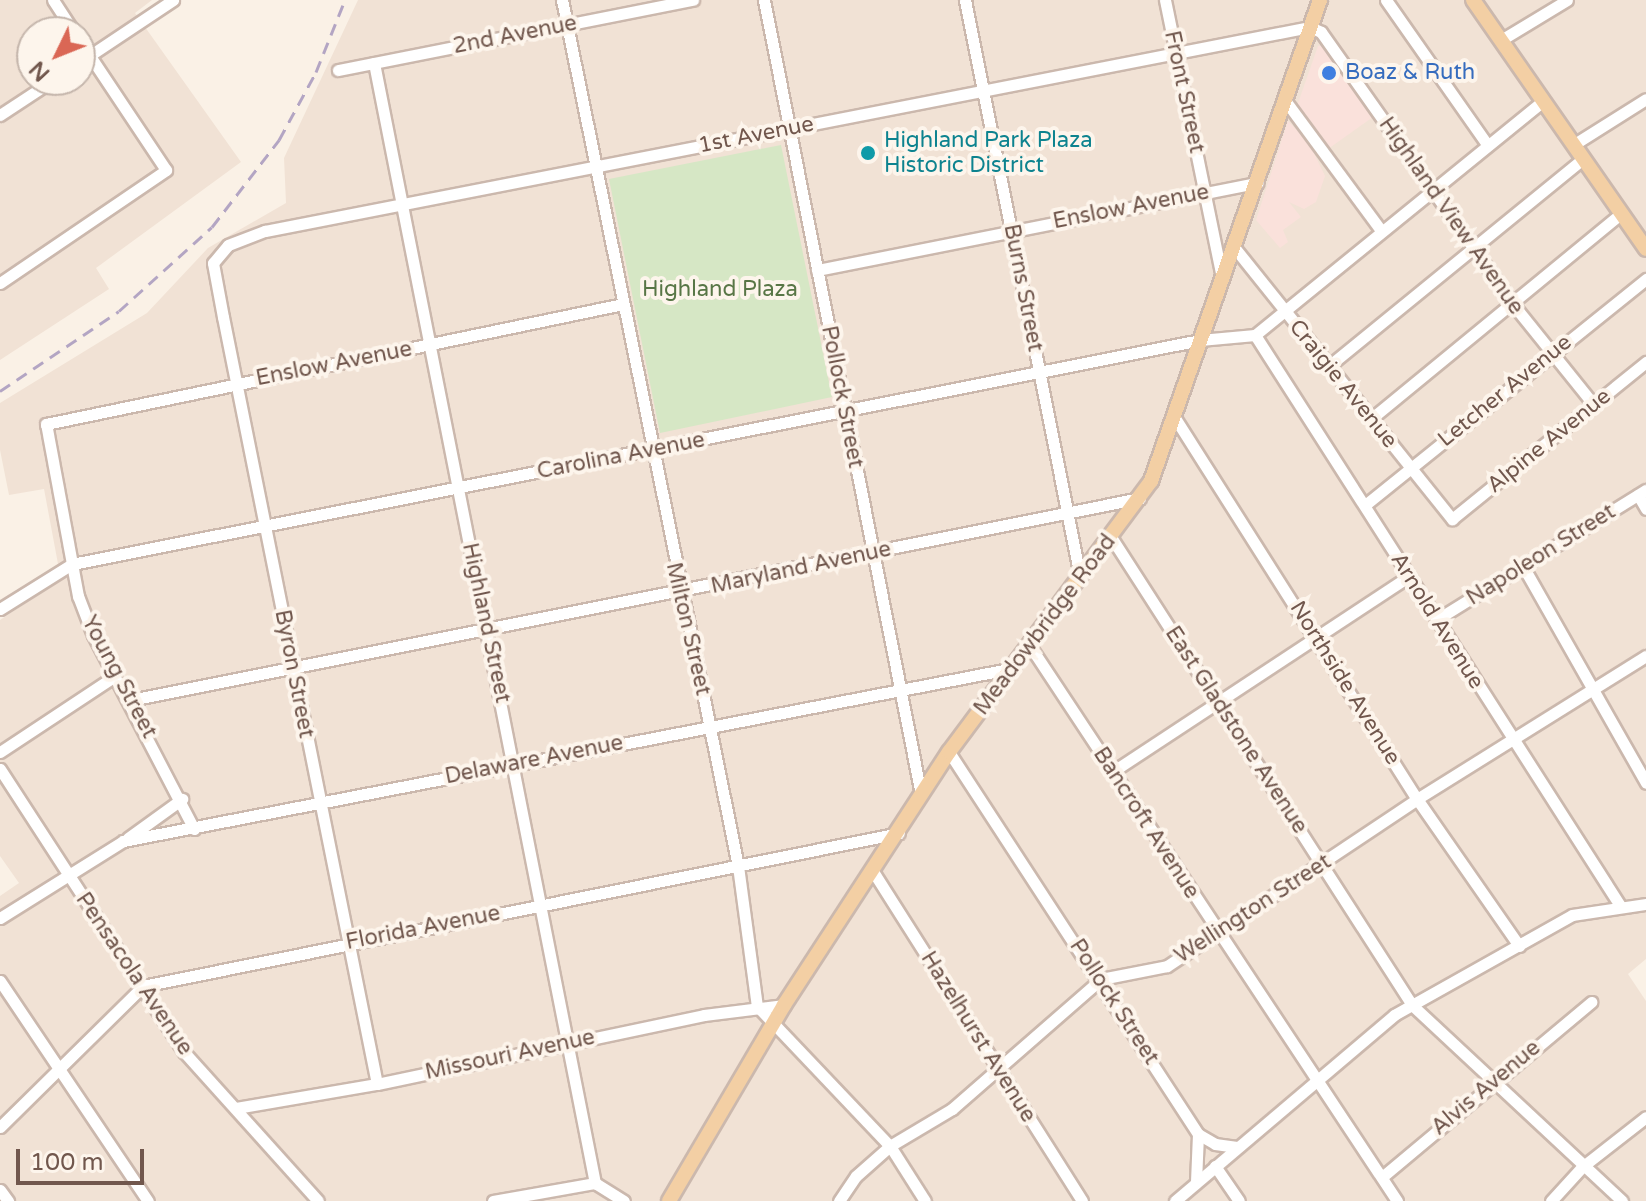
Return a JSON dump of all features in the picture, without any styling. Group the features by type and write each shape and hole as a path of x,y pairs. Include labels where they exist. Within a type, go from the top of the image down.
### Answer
{"main road":[{"name":"Meadowbridge Road","path":"669,1201 784,1005 874,873 949,752 1028,643 1141,498 1175,418 1200,340 1287,103 1320,0"},
{"path":"1473,0 1646,249"}],"street":[{"path":"96,52 173,0"},
{"name":"Milton Street","path":"562,0 679,592 738,866 757,1006"},
{"name":"2nd Avenue","path":"338,70 693,0"},
{"name":"Pollock Street","path":"764,0 921,794"},
{"name":"Burns Street","path":"965,0 1080,576"},
{"name":"Front Street","path":"1165,0 1222,279"},
{"path":"1386,0 1487,144"},
{"path":"1501,40 1567,0"},
{"name":"1st Avenue","path":"213,263 228,245 265,231 1310,27"},
{"name":"Highland View Avenue","path":"1310,27 1321,32 1512,303 1594,405"},
{"name":"Highland Street","path":"374,63 515,764 595,1183"},
{"path":"0,283 167,168 96,74"},
{"path":"0,115 29,96"},
{"path":"1573,145 1646,99"},
{"path":"1255,335 1380,229 1544,100"},
{"path":"1287,103 1380,229"},
{"path":"1330,365 1583,159"},
{"name":"Enslow Avenue","path":"817,270 1257,183"},
{"path":"1372,418 1620,214"},
{"name":"Craigie Avenue","path":"1234,247 1452,519"},
{"name":"Byron Street","path":"213,263 377,1084"},
{"name":"Letcher Avenue","path":"1365,505 1646,279"},
{"name":"Enslow Avenue","path":"46,424 623,304"},
{"name":"Carolina Avenue","path":"0,609 72,564 1200,340 1255,335"},
{"name":"Arnold Avenue","path":"1255,335 1621,907"},
{"name":"Alpine Avenue","path":"1452,519 1646,362"},
{"name":"Northside Avenue","path":"1175,418 1318,637 1417,799 1519,946"},
{"name":"Young Street","path":"46,424 72,564 93,635 131,700 194,829"},
{"path":"1642,493 1646,509"},
{"name":"Napoleon Street","path":"1436,620 1642,493"},
{"name":"Maryland Avenue","path":"131,700 1141,498"},
{"name":"East Gladstone Avenue","path":"1111,537 1412,1005 1490,1083 1622,1201"},
{"path":"1524,568 1646,783"},
{"path":"1112,772 1408,577"},
{"name":"Bancroft Avenue","path":"1028,643 1315,1083 1397,1201"},
{"name":"Wellington Street","path":"1101,979 1167,966 1417,799 1646,656"},
{"name":"Delaware Avenue","path":"0,918 123,841 709,724 1009,669"},
{"path":"0,752 115,676"},
{"name":"Pollock Street","path":"949,752 1101,979 1198,1134"},
{"name":"Pensacola Avenue","path":"0,769 184,1052 318,1201"},
{"path":"123,841 182,799"},
{"name":"Florida Avenue","path":"143,986 348,942 900,833"},
{"name":"Hazelhurst Avenue","path":"874,873 1082,1201"},
{"path":"1175,1201 1412,1005 1572,915 1646,904"},
{"path":"839,1201 856,1176 890,1146 952,1109 1101,979"},
{"path":"0,981 148,1201"},
{"path":"0,1127 143,986"},
{"name":"Alvis Avenue","path":"1382,1177 1490,1083 1591,1002"},
{"name":"Missouri Avenue","path":"236,1108 377,1084 568,1042 757,1006 784,1005"},
{"path":"757,1006 890,1146 925,1201"},
{"path":"1551,1201 1582,1167 1646,1117"},
{"path":"1196,1182 1198,1134 1215,1144 1237,1147"},
{"path":"1215,1166 1239,1201"},
{"path":"493,1201 595,1183 624,1201"},
{"path":"0,1190 8,1201"}],"shaded area":[{"path":"0,0 152,0 135,13 241,162 96,268 109,289 0,360"},
{"path":"358,0 1646,0 1646,959 1628,974 1646,1001 1646,1201 0,1201 0,896 19,883 0,856 0,620 61,580 44,489 9,495 0,450 0,403 147,313 208,248 286,203 284,158"},
{"path":"1324,45 1373,117 1328,149 1297,106 1318,46"},
{"path":"1288,121 1309,143 1325,176 1316,202 1304,209 1289,202 1301,217 1283,230 1288,242 1280,248 1256,220"}],"green space":[{"name":"Highland Plaza","path":"781,145 832,397 660,433 609,179"}],"railway":[{"path":"0,391 119,311 212,227 279,140 316,72 345,0"}],"place":[{"name":"Boaz & Ruth","path":"1329,73"},
{"name":"Highland Park Plaza Historic District","path":"868,153"}]}
